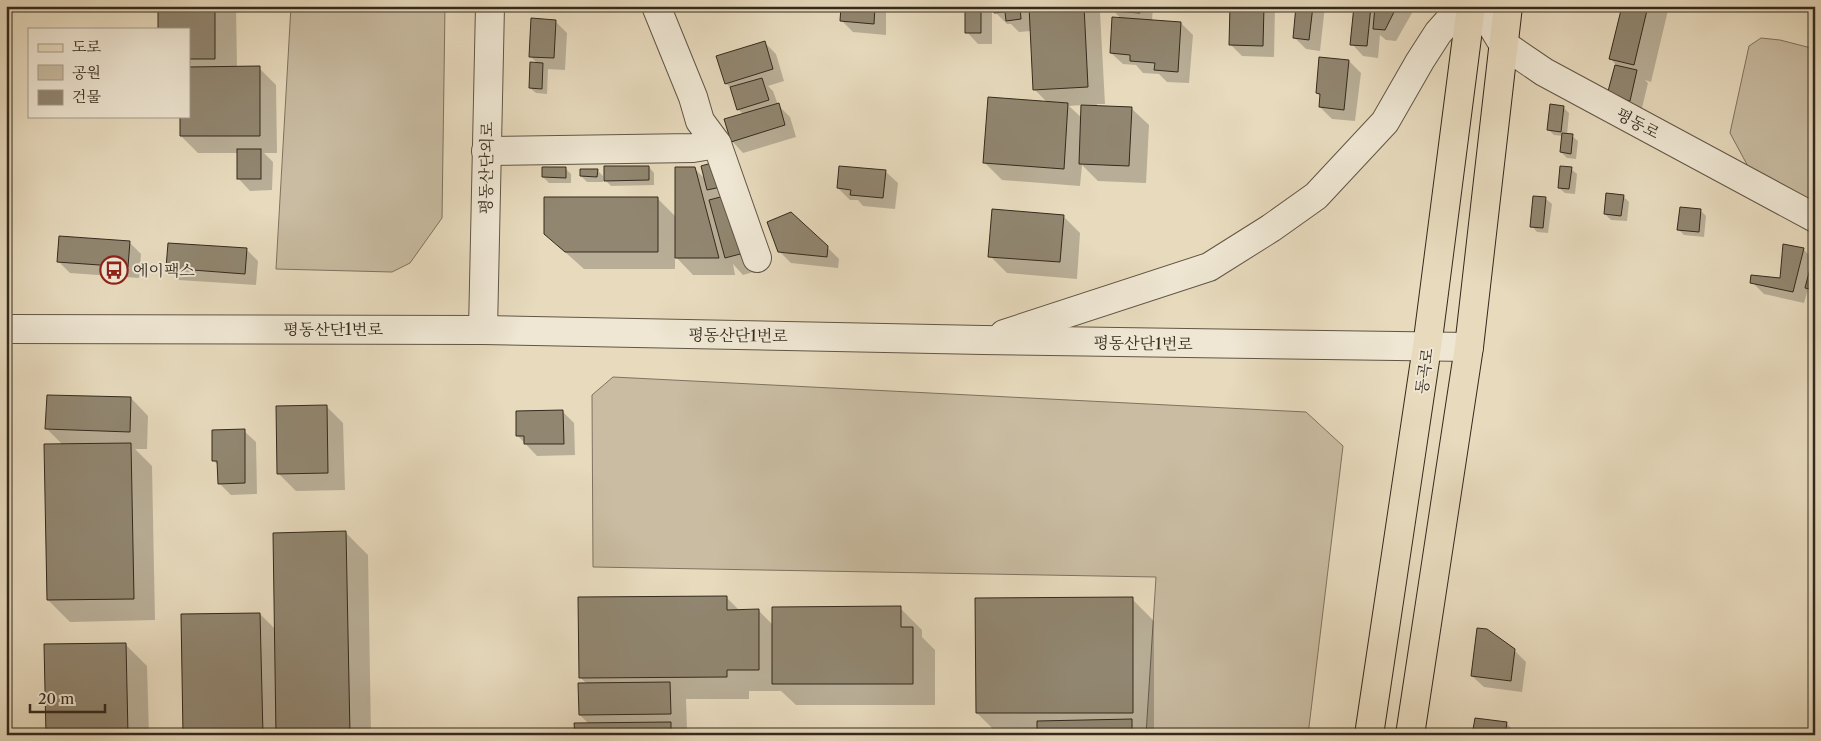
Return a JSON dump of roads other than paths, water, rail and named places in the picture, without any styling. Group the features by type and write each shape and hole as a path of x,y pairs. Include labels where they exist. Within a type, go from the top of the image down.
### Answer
{"main road":[{"name":"동곡로","path":"1369,735 1427,347 1471,6"},
{"path":"1410,735 1469,348 1508,6"}],"street":[{"name":"평동산단외로","path":"483,330 490,6"},
{"path":"656,6 693,97 700,121 717,144 757,258"},
{"path":"983,340 1209,267 1271,228 1316,196 1385,122 1420,61 1438,34 1462,6"},
{"name":"평동로","path":"1480,6 1503,44 1544,72 1815,218"},
{"path":"486,152 693,148 717,144"},
{"name":"평동산단1번로","path":"6,329 483,330 1469,348"}],"place":[{"name":"에이팩스","path":"114,270"}]}
